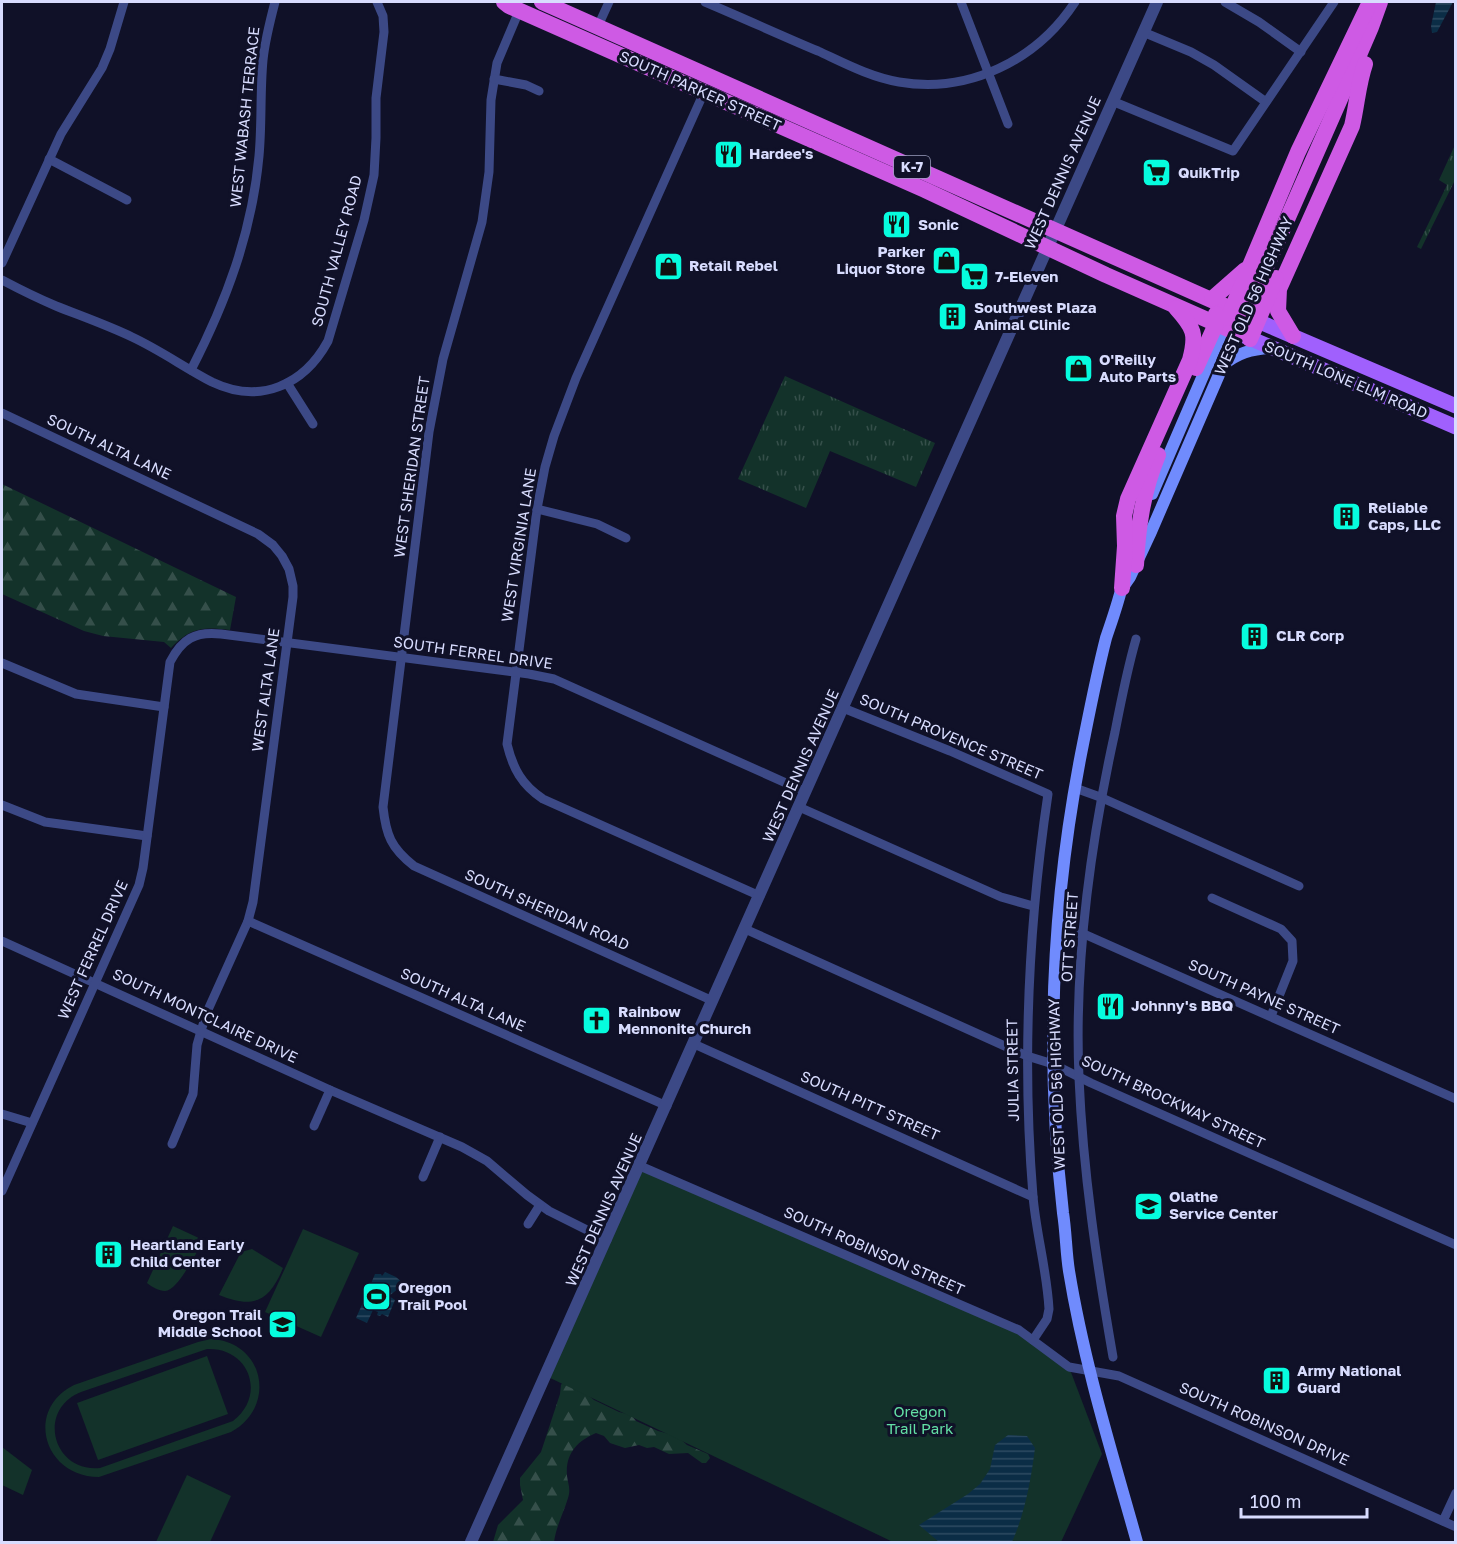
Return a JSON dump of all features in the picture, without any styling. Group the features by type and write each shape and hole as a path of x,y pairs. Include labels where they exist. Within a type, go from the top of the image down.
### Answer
{"highway":[{"name":"SOUTH PARKER STREET","path":"504,2 519,11 925,190 1232,331"},
{"name":"SOUTH PARKER STREET","path":"542,2 1245,315"},
{"name":"WEST OLD 56 HIGHWAY","path":"1245,315 1252,262 1298,152 1370,2"},
{"name":"WEST OLD 56 HIGHWAY","path":"1232,331 1245,315 1349,80 1380,2"},
{"path":"1293,336 1278,311 1279,289 1352,126 1360,78 1386,2"},
{"path":"1347,49 1349,80"},
{"path":"1232,331 1216,311 1212,299 1252,262"},
{"path":"1122,588 1125,546 1124,516 1128,499 1190,360 1194,346 1193,330 1174,305"},
{"path":"1136,565 1145,488 1151,471 1232,331 1245,315"}],"main road":[{"name":"SOUTH LONE ELM ROAD","path":"1245,315 1455,406"},
{"name":"SOUTH LONE ELM ROAD","path":"1232,331 1455,427"},
{"name":"WEST OLD 56 HIGHWAY","path":"1122,588 1136,565 1222,366 1232,331"},
{"path":"1222,366 1245,352 1272,348"},
{"name":"WEST OLD 56 HIGHWAY","path":"1137,1542 1091,1372 1068,1263 1056,1130 1053,1064 1058,929 1075,788 1101,660 1138,535"}],"street":[{"path":"2,263 67,123 102,68 110,50 124,2"},
{"name":"SOUTH VALLEY ROAD","path":"2,280 54,305 138,339 212,382 234,389 261,390 287,384 299,377 311,366 328,341 370,196 375,158 377,85 384,32 377,2"},
{"path":"598,26 609,2"},
{"path":"705,2 875,76 898,82 935,84 989,74 1021,57 1039,44 1056,27 1075,2"},
{"path":"961,2 1008,124"},
{"name":"WEST DENNIS AVENUE","path":"471,1542 667,1106 1156,2"},
{"path":"1225,2 1259,22 1301,52"},
{"path":"1112,101 1233,151 1334,2"},
{"name":"WEST WABASH TERRACE","path":"191,370 225,297 241,250 251,210 259,155 264,59 272,3"},
{"name":"WEST SHERIDAN STREET","path":"385,827 382,807 436,392 476,245 486,197 494,79 503,45 519,11"},
{"path":"1143,32 1206,61 1266,102"},
{"name":"WEST VIRGINIA LANE","path":"711,77 565,404 545,467 537,509 507,744 515,771 532,792 543,799 760,896"},
{"path":"494,79 525,86 539,92"},
{"path":"49,159 127,200"},
{"path":"287,384 313,424"},
{"name":"SOUTH ALTA LANE","path":"2,413 204,509"},
{"name":"WEST ALTA LANE","path":"204,509 258,534 273,545 289,569 293,586 253,902 248,921"},
{"path":"537,509 597,524 626,538"},
{"name":"WEST FERREL DRIVE","path":"2,1191 139,885 170,662 176,650 187,640 209,633 221,634"},
{"name":"SOUTH FERREL DRIVE","path":"221,634 555,679 806,792"},
{"name":"OTT STREET","path":"1113,1357 1092,1226 1079,1076 1079,1011 1084,934 1100,797 1136,639"},
{"path":"2,663 76,694 164,707"},
{"name":"SOUTH PROVENCE STREET","path":"843,708 1048,794"},
{"path":"1075,788 1299,886"},
{"name":"JULIA STREET","path":"1033,1340 1047,1319 1049,1309 1033,1197 1027,1102 1028,988 1034,906 1048,794"},
{"path":"2,805 45,822 147,836"},
{"path":"799,807 1001,897 1034,906"},
{"name":"SOUTH SHERIDAN ROAD","path":"385,827 393,846 414,866 713,1001"},
{"path":"1212,898 1281,929 1289,935 1294,951 1290,970 1271,1016"},
{"path":"172,1144 193,1094 197,1045 207,1012 248,921"},
{"name":"SOUTH ALTA LANE","path":"248,921 667,1106"},
{"name":"SOUTH BROCKWAY STREET","path":"745,929 1027,1056 1053,1064 1455,1245"},
{"name":"SOUTH PAYNE STREET","path":"1058,929 1084,934 1455,1099"},
{"name":"SOUTH MONTCLAIRE DRIVE","path":"3,944 96,983 330,1090 440,1137 487,1161 558,1217 607,1239"},
{"name":"SOUTH PITT STREET","path":"694,1044 1033,1197"},
{"path":"314,1126 330,1090"},
{"path":"2,1114 32,1123"},
{"path":"423,1178 440,1137"},
{"name":"SOUTH ROBINSON STREET","path":"640,1166 1013,1328 1033,1340 1063,1364 1091,1372"},
{"path":"528,1224 540,1205"},
{"name":"SOUTH ROBINSON DRIVE","path":"1091,1372 1119,1376 1455,1527"},
{"path":"1443,1521 1455,1493"}],"green space":[{"path":"1455,145 1455,180 1421,249 1417,247 1447,185 1439,180"},
{"path":"785,376 935,443 916,487 830,451 806,508 738,479"},
{"path":"2,484 236,597 230,630 205,629 191,632 171,648 164,642 103,636 84,631 2,594"},
{"name":"Oregon Trail Park","path":"640,1166 1019,1330 1069,1367 1102,1454 1061,1542 893,1542 546,1376"},
{"path":"173,1226 201,1239 198,1245 201,1246 175,1285 163,1291 147,1283"},
{"path":"303,1229 359,1253 321,1337 265,1312"},
{"path":"252,1249 283,1268 272,1289 258,1300 250,1302 219,1295 241,1252"},
{"path":"211,1339 229,1343 243,1351 253,1363 258,1377 259,1392 255,1407 246,1421 231,1432 99,1477 80,1474 65,1466 54,1454 47,1440 45,1425 49,1410 58,1396 74,1385","holes":["207,1349 222,1350 243,1364 251,1386 249,1398 243,1410 233,1421 100,1468 84,1467 71,1461 61,1451 56,1439 55,1425 58,1412 67,1401 81,1392"]},
{"path":"207,1356 228,1414 98,1460 77,1403"},
{"path":"566,1377 594,1400 631,1415 636,1421 658,1431 677,1436 687,1445 708,1454 710,1458 706,1463 702,1463 688,1453 669,1454 654,1447 647,1448 639,1445 625,1448 610,1443 604,1436 596,1433 578,1444 570,1455 567,1468 569,1495 554,1542 493,1542 498,1525 523,1500 520,1478 541,1452 561,1385"},
{"path":"2,1447 32,1470 23,1495 2,1485"},
{"path":"187,1475 231,1496 210,1542 156,1542"}],"water":[{"path":"1436,2 1453,2 1437,32 1432,33 1431,26"},
{"name":"Oregon Trail Pool","path":"385,1272 404,1284 389,1296 395,1300 388,1317 382,1314 377,1315 378,1312 373,1310 367,1323 356,1318 369,1289 376,1291 370,1286 375,1274 382,1276"},
{"path":"1008,1435 1027,1436 1035,1448 1027,1496 1012,1542 939,1542 919,1525 980,1484 990,1469 995,1445"}],"place":[{"name":"Hardee's","path":"728,154"},
{"name":"QuikTrip","path":"1157,173"},
{"name":"Sonic","path":"897,225"},
{"name":"Parker Liquor Store","path":"946,261"},
{"name":"Retail Rebel","path":"668,266"},
{"name":"7-Eleven","path":"974,277"},
{"name":"Southwest Plaza Animal Clinic","path":"953,317"},
{"name":"O'Reilly Auto Parts","path":"1078,369"},
{"name":"Reliable Caps, LLC","path":"1347,517"},
{"name":"CLR Corp","path":"1255,636"},
{"name":"Johnny's BBQ","path":"1110,1006"},
{"name":"Rainbow Mennonite Church","path":"597,1021"},
{"name":"Olathe Service Center","path":"1148,1206"},
{"name":"Heartland Early Child Center","path":"109,1254"},
{"name":"Oregon Trail Pool","path":"377,1297"},
{"name":"Oregon Trail Middle School","path":"283,1324"},
{"name":"Army National Guard","path":"1276,1380"}]}
